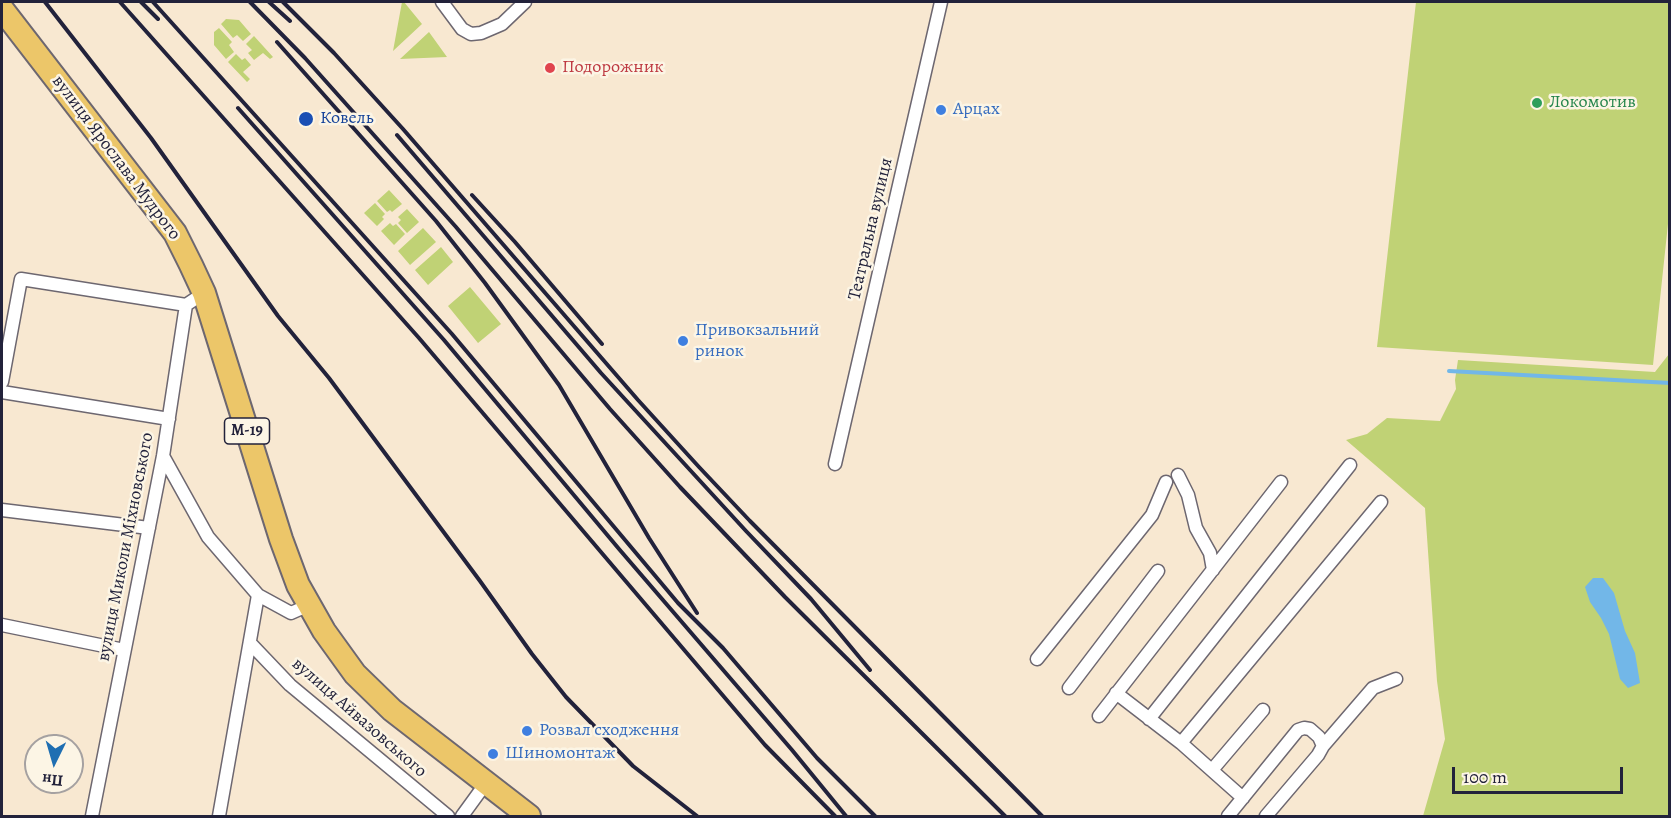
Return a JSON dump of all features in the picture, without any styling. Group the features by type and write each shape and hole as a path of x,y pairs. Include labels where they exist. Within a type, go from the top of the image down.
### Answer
{"highway":[{"name":"вулиця Ярослава Мудрого","path":"2,9 175,233 195,299 298,585 324,631 355,674 392,710 529,816"}],"street":[{"path":"442,2 462,29 471,34 481,33 502,24 525,2"},
{"name":"Театральна вулиця","path":"835,464 941,2"},
{"path":"2,382 21,279 195,299"},
{"name":"вулиця Миколи Міхновського","path":"92,816 169,419 195,299"},
{"path":"2,392 169,419"},
{"path":"163,456 208,537 258,595 291,613 309,605"},
{"path":"1149,719 1350,465"},
{"path":"1178,475 1188,495 1196,528 1210,553 1213,570"},
{"path":"1037,659 1152,514 1166,482"},
{"path":"1099,716 1281,483"},
{"path":"1181,743 1381,502"},
{"path":"2,510 149,528"},
{"path":"1069,688 1158,571"},
{"path":"219,816 258,595"},
{"path":"2,626 124,650"},
{"name":"вулиця Айвазовського","path":"250,643 290,685 448,816"},
{"path":"1266,816 1373,688 1396,678"},
{"path":"1116,693 1181,743 1243,798"},
{"path":"1212,770 1263,710"},
{"path":"1222,816 1243,798 1298,730 1310,729 1319,736 1323,746"},
{"path":"462,816 486,783"}],"green space":[{"path":"402,2 422,24 393,51"},
{"name":"Локомотив","path":"1416,2 1669,2 1670,205 1653,365 1377,347"},
{"path":"226,19 239,20 251,34 243,41 237,35 233,38 221,24"},
{"path":"219,28 232,42 229,45 234,52 226,59 214,45 214,32"},
{"path":"429,32 447,57 400,59"},
{"path":"254,36 273,57 270,59 263,53 254,60 248,53 252,50 246,44"},
{"path":"236,54 242,60 245,58 251,65 243,72 250,79 247,82 228,62"},
{"path":"389,190 402,204 392,212 390,210 387,212 377,201"},
{"path":"375,203 385,214 382,217 384,219 377,226 364,213"},
{"path":"407,209 419,222 407,233 398,223 401,220 398,217"},
{"path":"390,223 393,226 396,224 405,234 394,245 381,231"},
{"path":"423,228 436,242 410,265 398,251"},
{"path":"441,247 453,262 428,285 415,270"},
{"path":"470,287 501,324 478,343 448,306"},
{"path":"1669,354 1669,816 1423,816 1445,739 1437,681 1425,508 1346,440 1367,434 1387,418 1440,421 1456,389 1458,360 1655,372"}],"water":[{"path":"1593,578 1603,578 1614,593 1625,631 1635,653 1640,683 1628,688 1620,679 1609,634 1590,602 1585,587"}],"waterway":[{"path":"1449,371 1670,383"}],"railway":[{"path":"45,2 151,138 278,316 329,378 566,697 633,766 697,816"},
{"path":"120,2 419,338 765,745 835,816"},
{"path":"141,2 158,19"},
{"path":"153,2 452,334 678,603 723,648 817,758 875,816"},
{"path":"250,2 305,58 456,227 610,409 680,487 785,597 1005,816"},
{"path":"269,2 290,21"},
{"path":"283,2 334,53 403,129 699,467 1042,816"},
{"path":"277,42 436,221 485,283 559,385 649,538 697,613"},
{"path":"238,108 444,340 846,816"},
{"path":"397,135 601,373 811,599 870,670"},
{"path":"472,195 602,344"}],"place":[{"name":"Подорожник","path":"550,68"},
{"name":"Локомотив","path":"1537,103"},
{"name":"Арцах","path":"941,110"},
{"name":"Ковель","path":"306,119"},
{"name":"Привокзальний ринок","path":"683,341"},
{"name":"Розвал сходження","path":"527,731"},
{"name":"Шиномонтаж","path":"493,754"}]}
